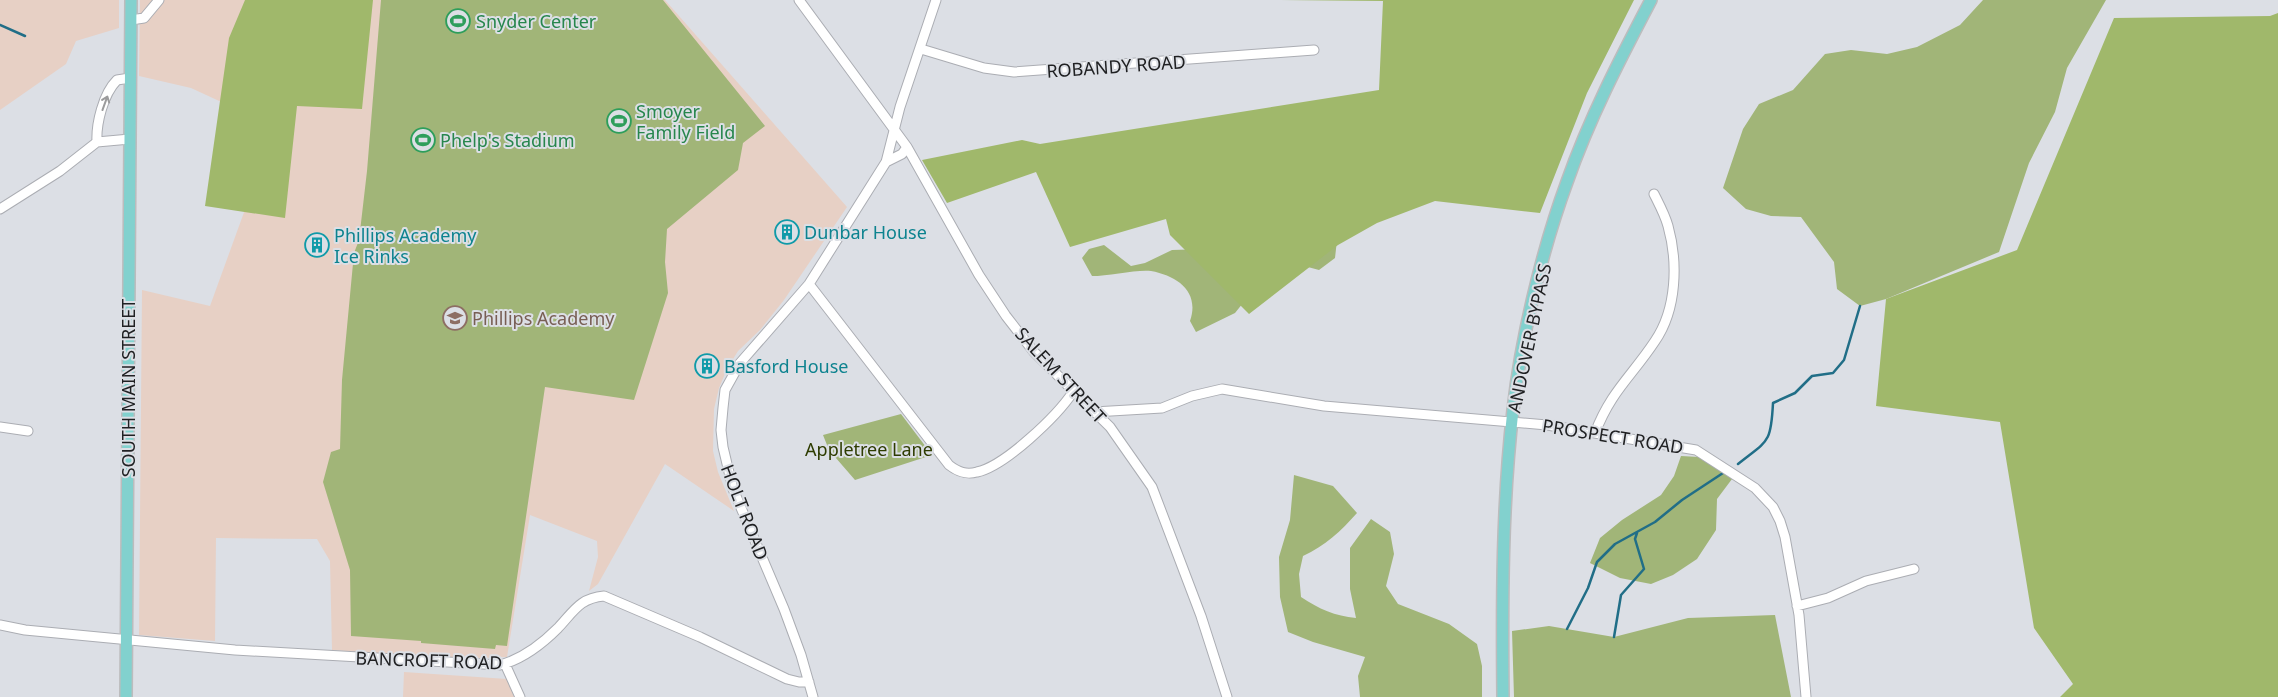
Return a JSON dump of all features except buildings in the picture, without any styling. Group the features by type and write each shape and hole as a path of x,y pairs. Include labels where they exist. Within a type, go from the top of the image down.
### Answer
{"main road":[{"name":"SOUTH MAIN STREET","path":"126,697 131,0"},
{"name":"ANDOVER BYPASS","path":"1503,697 1502,561 1512,422 1530,312 1567,181 1592,118 1651,0"}],"street":[{"path":"131,20 144,18 159,0"},
{"name":"SALEM STREET","path":"799,0 907,147 980,275 1006,316 1034,352 1110,427 1152,487 1201,616 1227,697"},
{"name":"HOLT ROAD","path":"814,697 784,609 733,489 721,430 725,390 740,363 808,284 886,162 900,107 936,0"},
{"name":"ROBANDY ROAD","path":"921,49 984,68 1014,72 1314,50"},
{"path":"97,142 96,131 110,90 117,80 130,78"},
{"path":"0,209 60,171 97,142 130,139"},
{"name":"HOLT ROAD","path":"886,162 902,154 907,147"},
{"path":"1595,433 1610,398 1657,338 1669,307 1674,277 1672,249 1667,224 1654,194"},
{"path":"808,284 949,466 959,472 976,473 986,469 1026,442 1063,406 1074,392"},
{"name":"PROSPECT ROAD","path":"1094,412 1162,408 1192,396 1222,389 1324,406 1547,425 1696,450 1754,488 1773,507 1780,521 1785,537 1797,606 1806,697"},
{"path":"0,427 28,431"},
{"path":"1797,606 1828,598 1866,581 1914,569"},
{"name":"BANCROFT ROAD","path":"0,625 25,630 127,641 463,664 505,664 523,657 583,602 591,597 604,596 700,637 787,678 799,682 809,682"},
{"path":"505,664 520,697"}],"shaded area":[{"path":"0,0 119,0 119,28 76,41 66,64 0,110"},
{"name":"Phillips Academy","path":"140,0 665,0 847,207 784,300 760,330 738,351 727,369 719,388 714,409 713,451 718,472 734,511 665,464 598,584 589,591 598,557 597,541 530,515 507,657 460,659 332,650 330,561 317,539 216,538 215,641 139,635 142,290 210,306 255,182 267,123 191,88 139,76"},
{"path":"404,672 507,679 514,697 403,697"}],"green space":[{"path":"245,0 373,0 362,109 297,106 285,218 205,206 229,38"},
{"path":"381,0 663,0 765,126 743,143 738,170 667,229 665,262 668,293 634,400 545,387 507,646 496,645 495,649 351,636 350,570 323,482 331,452 340,449 342,380 354,253 359,240 367,171"},
{"path":"1281,0 1634,0 1587,93 1540,213 1435,201 1377,223 1338,245 1249,314 1170,235 1166,219 1070,247 1036,172 947,203 922,160 1022,140 1040,144 1379,90 1383,1"},
{"path":"1983,0 2106,0 2067,68 2055,112 2029,163 1999,252 1886,299 1860,306 1837,289 1834,262 1801,217 1771,216 1746,209 1723,188 1743,129 1759,104 1793,90 1825,54 1851,50 1887,54 1917,47 1960,25"},
{"path":"2278,13 2278,697 2060,697 2073,684 2034,628 2000,422 1876,406 1886,299 2017,250 2114,18 2270,16"},
{"path":"1339,222 1335,258 1319,270 1293,263 1255,288 1235,313 1196,332 1190,321 1192,302 1189,294 1178,281 1161,273 1151,271 1092,276 1082,258 1089,249 1104,245 1131,266 1145,263 1172,250 1206,249"},
{"name":"Appletree Lane","path":"901,414 932,455 855,480 829,450 823,435"},
{"path":"1681,456 1699,457 1732,479 1717,499 1716,530 1697,559 1673,575 1651,584 1620,578 1590,563 1600,538 1622,520 1661,495 1674,476"},
{"path":"1294,475 1333,486 1357,513 1332,538 1303,556 1299,574 1301,597 1327,611 1341,616 1356,618 1350,589 1350,548 1371,519 1390,532 1394,554 1386,586 1398,604 1449,624 1477,644 1482,666 1482,697 1360,697 1358,676 1365,657 1313,642 1288,632 1280,597 1279,557 1290,520"},
{"path":"1775,615 1791,697 1514,697 1512,631 1549,626 1614,637 1688,618"}],"waterway":[{"path":"0,25 25,36"},
{"path":"1738,464 1766,440 1771,426 1773,403 1795,393 1812,376 1833,373 1844,360 1860,306"},
{"path":"1567,629 1588,588 1597,562 1615,544 1655,522 1682,500 1723,473"},
{"path":"1614,637 1621,595 1644,569 1635,539 1637,533"}],"place":[{"name":"Snyder Center","path":"458,21"},
{"name":"Smoyer Family Field","path":"619,121"},
{"name":"Phelp's Stadium","path":"423,140"},
{"name":"Dunbar House","path":"787,232"},
{"name":"Phillips Academy Ice Rinks","path":"317,245"},
{"name":"Phillips Academy","path":"455,318"},
{"name":"Basford House","path":"707,366"}]}
